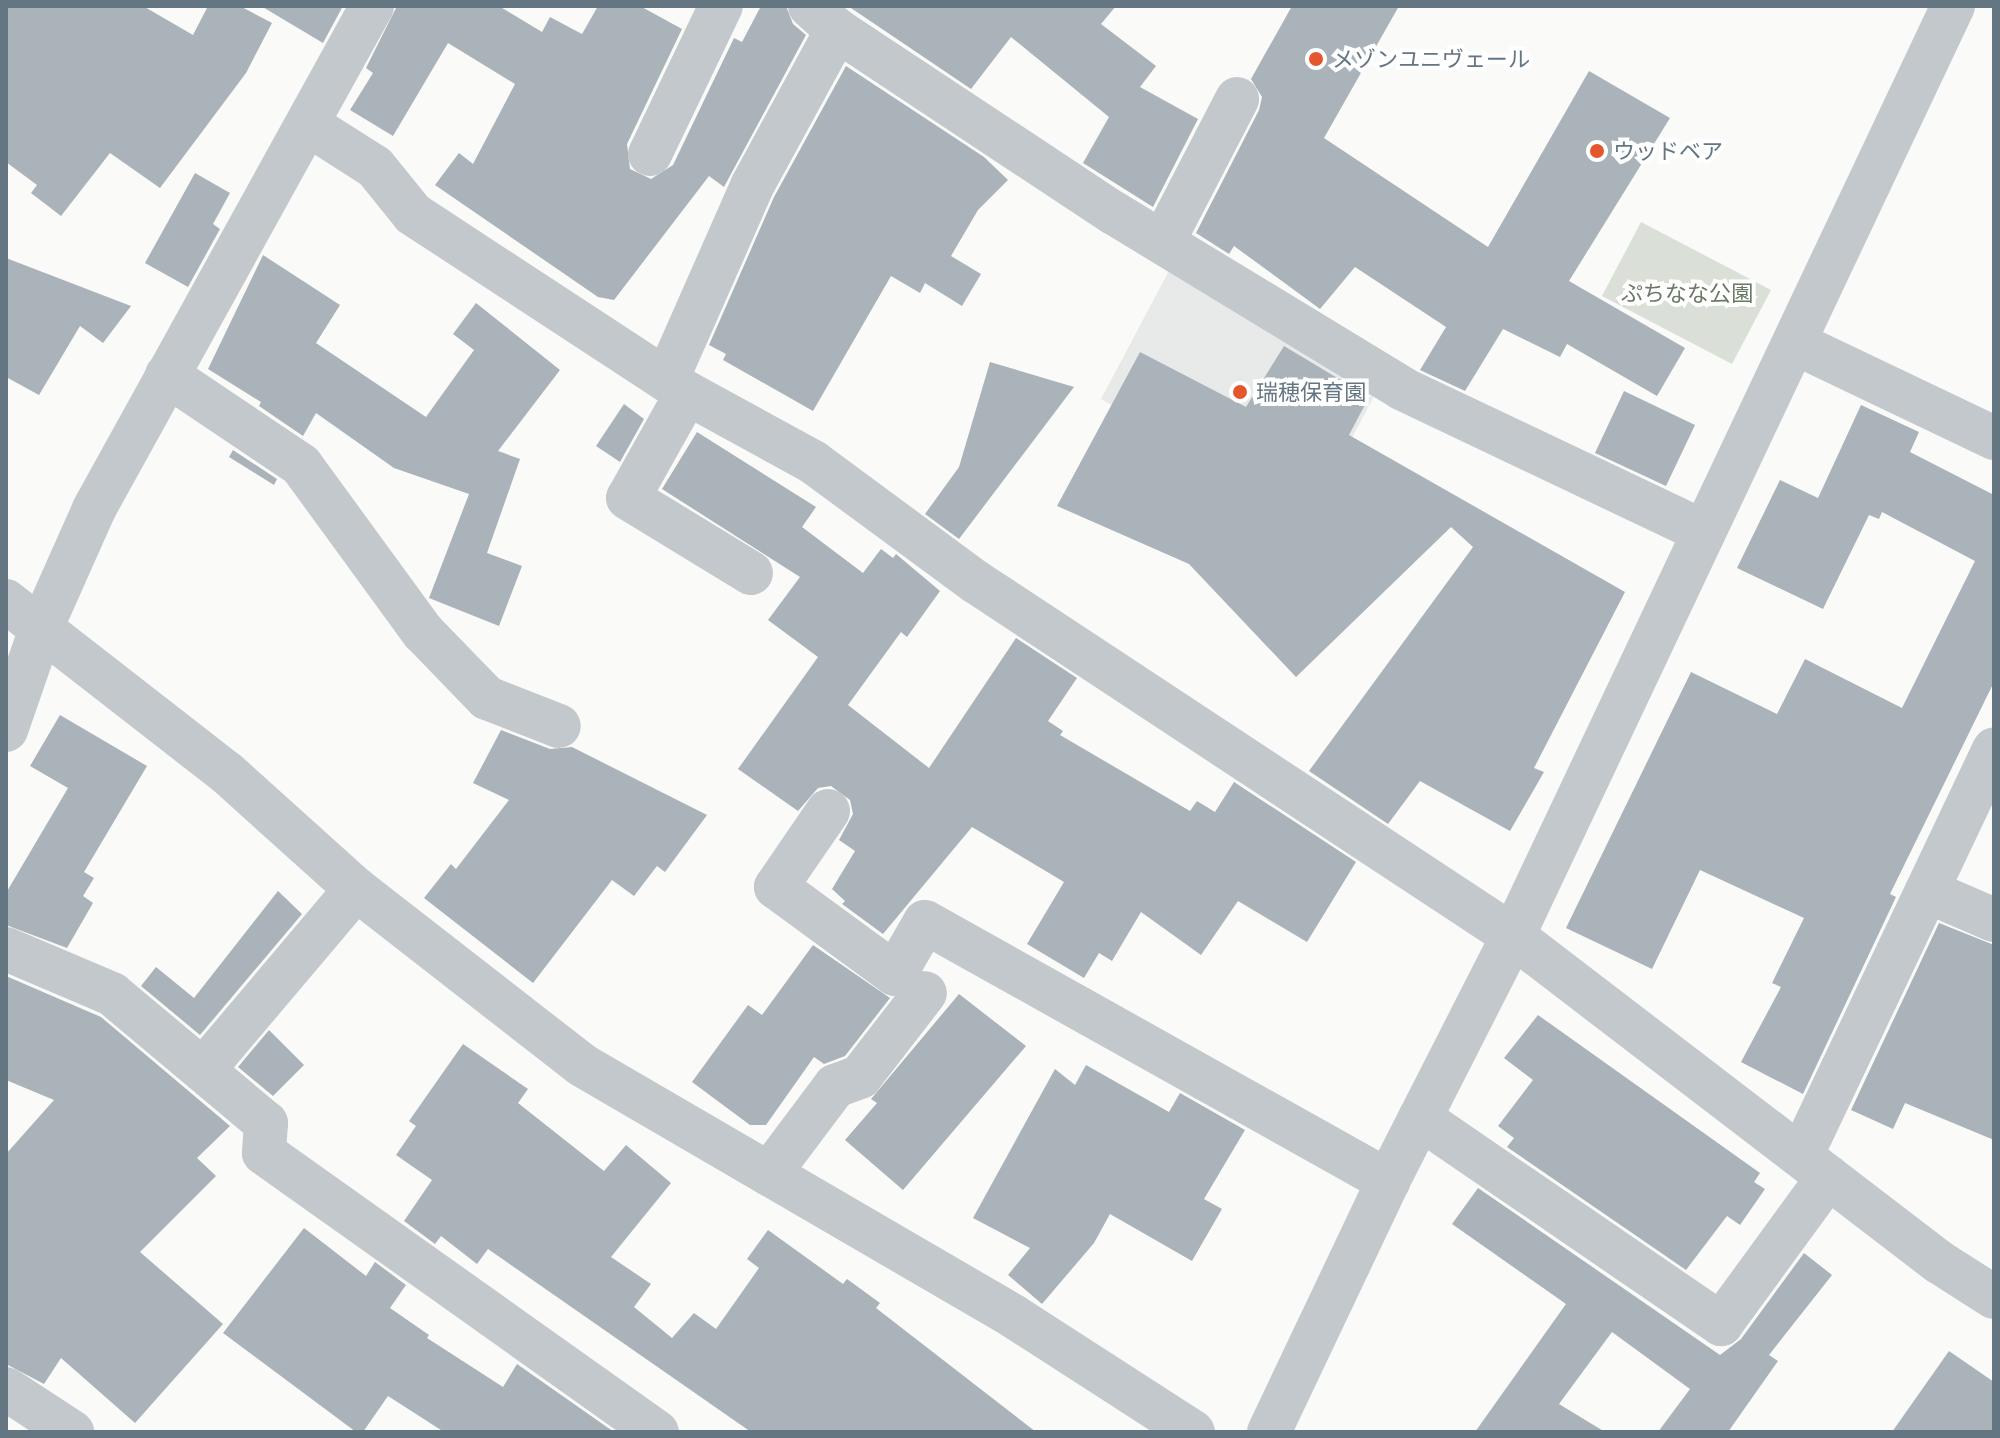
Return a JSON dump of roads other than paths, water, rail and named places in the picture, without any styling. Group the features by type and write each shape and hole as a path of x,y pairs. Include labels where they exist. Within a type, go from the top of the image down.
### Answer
{"street":[{"path":"6,730 42,626 94,509 309,125 372,6"},
{"path":"650,154 721,6"},
{"path":"1269,1432 1388,1181 1513,936 1953,6"},
{"path":"751,573 628,498 677,386 752,186 824,18 1163,242 1403,389 1704,532"},
{"path":"1163,242 1237,99"},
{"path":"309,125 375,167 413,214 677,386 813,462 976,582 1513,936 1814,1167 1994,1297"},
{"path":"1795,343 1994,438"},
{"path":"167,375 301,465 423,632 487,698 559,726"},
{"path":"6,601 227,773 356,889 582,1065 1013,1316 1193,1432"},
{"path":"1420,1118 1721,1324 1814,1167 1927,891 1994,749"},
{"path":"828,811 776,887 895,974 925,922 1388,1181"},
{"path":"203,1070 356,889"},
{"path":"1927,891 1994,920"},
{"path":"6,949 112,994 266,1123 264,1153 657,1432"},
{"path":"769,1174 835,1086 860,1077 925,993"},
{"path":"6,1389 72,1432"}],"place":[{"name":"メゾンユニヴェール","path":"1316,59"},
{"name":"ウッドベア","path":"1597,151"},
{"name":"瑞穂保育園","path":"1240,392"}],"park label":[{"name":"ぷちなな公園","path":"1687,293"}]}
